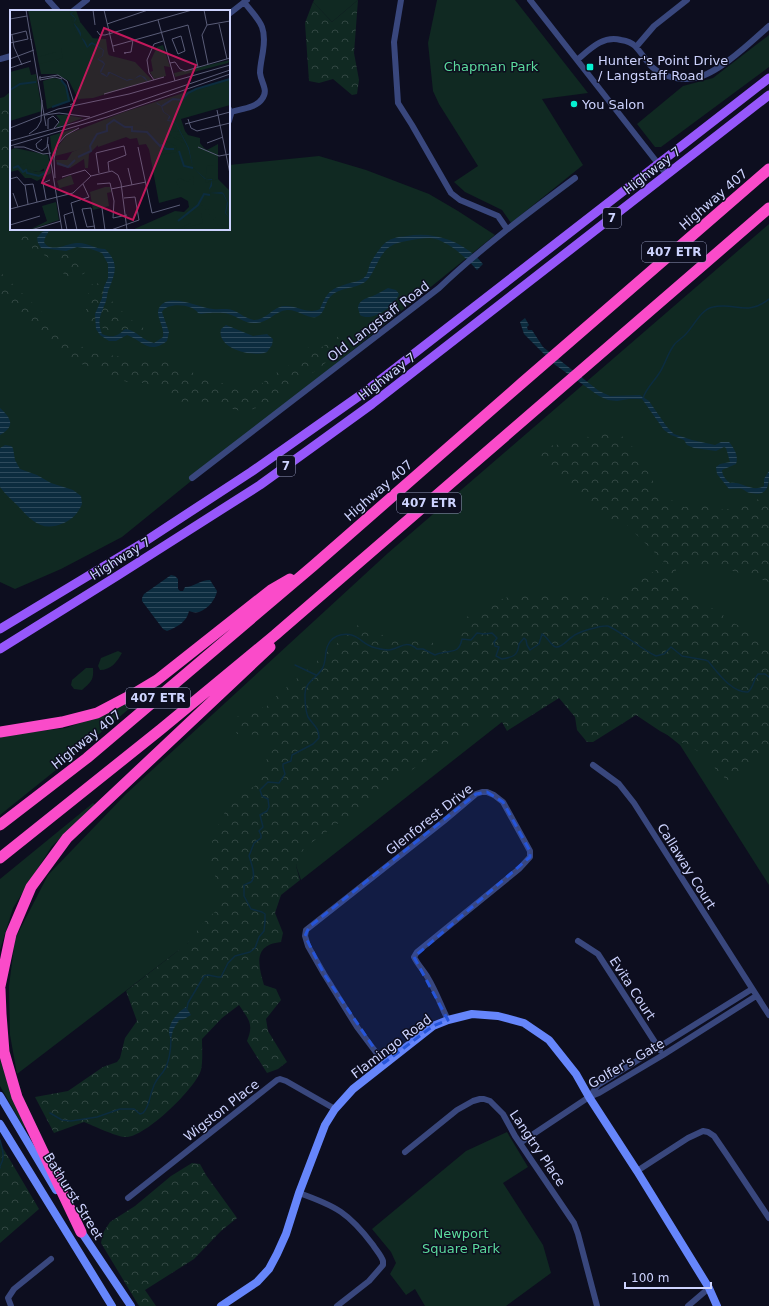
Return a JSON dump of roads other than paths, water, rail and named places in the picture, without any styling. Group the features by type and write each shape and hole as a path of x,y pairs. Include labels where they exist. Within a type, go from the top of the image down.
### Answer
{"highway":[{"name":"Highway 407","path":"0,825 87,758 313,566 769,169"},
{"name":"407 ETR","path":"0,858 154,735 311,604 769,208"},
{"path":"0,732 62,722 97,713 137,692 157,680 271,590 313,566"},
{"path":"81,1232 17,1097 4,1052 0,987 11,934 31,886 67,838 258,659 311,604"}],"main road":[{"name":"Highway 7","path":"0,629 174,523 251,472 362,394 769,78"},
{"name":"Highway 7","path":"0,648 260,485 372,404 769,95"}],"street":[{"path":"48,0 57,10"},
{"path":"74,10 87,0"},
{"path":"401,0 394,42 398,103 451,193 460,200 498,216 507,229"},
{"path":"530,0 667,175"},
{"path":"636,47 654,26 687,0"},
{"path":"230,13 245,1 261,23 265,36 260,72 265,88 262,100 254,105 230,110"},
{"path":"577,60 597,44 611,38 628,41 636,47 651,66 659,72 678,79 694,79 723,64 769,26"},
{"path":"0,59 10,56"},
{"name":"Old Langstaff Road","path":"192,478 438,288 466,262 507,229 575,178"},
{"name":"Callaway Court","path":"593,765 619,784 634,803 769,1016"},
{"name":"Glenforest Drive","path":"384,1064 357,1026 324,974 308,946 305,936 306,930 476,794 487,792 503,802 528,846 530,857 519,869 417,952 414,957 428,978 448,1020"},
{"name":"Evita Court","path":"578,941 598,954 663,1055"},
{"name":"Golfer's Gate","path":"589,1097 598,1085 752,989"},
{"name":"Golfer's Gate","path":"589,1097 599,1093 663,1055 756,996"},
{"name":"Flamingo Road","path":"222,1306 257,1282 269,1269 286,1234 299,1193 325,1125 335,1109 353,1089 433,1026 448,1020 472,1014 498,1016 524,1023 550,1040 576,1074 589,1097 637,1171 709,1288 717,1306"},
{"name":"Wigston Place","path":"128,1198 277,1080 280,1079 286,1081 335,1109"},
{"name":"Bathurst Street","path":"0,1096 81,1232 132,1306"},
{"path":"520,1143 589,1097"},
{"name":"Langtry Place","path":"405,1152 457,1110 480,1098 490,1101 503,1114 520,1143 574,1223 597,1306"},
{"name":"Bathurst Street","path":"0,1124 112,1306"},
{"path":"637,1171 688,1138 703,1131 708,1132 714,1136 728,1155 769,1218"},
{"path":"299,1193 326,1203 348,1216 363,1232 382,1258 383,1265 369,1281 337,1306"},
{"path":"12,1306 8,1298 14,1289 51,1259"},
{"path":"688,1306 709,1288"}],"water":[{"path":"46,230 49,230 44,242 55,248 77,243 105,249 113,259 115,269 101,313 100,329 102,334 114,336 125,329 133,331 146,340 154,343 163,337 163,329 158,314 159,308 163,303 169,301 184,302 213,309 230,309 254,320 262,318 284,306 316,311 320,309 325,298 331,291 364,278 371,262 382,246 387,241 397,237 428,235 449,240 476,256 483,264 477,270 456,250 437,239 425,238 400,242 391,246 385,251 365,282 335,293 327,301 322,313 316,317 310,317 295,311 287,310 279,312 264,321 252,323 225,313 201,314 186,306 174,306 165,309 162,312 169,332 167,341 161,345 151,347 146,346 127,335 116,341 109,341 100,335 96,329 95,314 108,278 108,264 102,253 91,249 77,247 66,251 41,248 37,238"},
{"path":"388,288 396,290 399,294 397,299 388,308 371,317 360,315 358,308 360,302"},
{"path":"525,318 529,325 527,327 528,330 532,330 543,347 599,391 610,396 640,395 649,401 667,427 674,434 715,445 721,442 729,442 736,452 737,461 736,464 722,470 726,479 730,483 751,488 760,488 764,486 764,479 769,471 768,485 765,491 757,494 748,493 743,489 729,489 717,474 716,467 720,464 730,462 726,448 724,447 716,451 694,448 687,445 684,440 671,435 664,430 642,399 617,401 608,400 599,396 554,364 524,334 520,322"},
{"path":"226,325 253,336 267,334 273,339 272,345 267,352 261,354 245,353 230,347 224,342 221,336 221,329"},
{"path":"0,408 7,415 10,425 5,432 0,435"},
{"path":"5,445 13,448 15,460 20,469 37,475 51,483 73,490 81,496 82,504 73,517 56,526 43,526 27,516 6,494 0,487 0,448"},
{"path":"171,575 178,579 178,589 180,591 183,591 185,587 210,580 217,591 213,600 205,609 198,612 189,611 184,621 178,626 167,631 163,629 142,601 142,598 144,594"},
{"path":"186,1007 191,1015 179,1020 173,1030 171,1039 169,1035 170,1025 175,1016"}],"waterway":[{"path":"643,398 646,391 660,372 674,345 685,335 705,311 709,308 721,306 741,308 754,307 769,299"},
{"path":"187,1008 188,1003 204,976 208,975 221,977 228,963 235,956 250,952 255,948 259,937 264,931 265,914 251,909 244,896 244,885 251,882 254,877 249,856 254,843 261,838 259,831 263,827 260,815 267,811 269,807 268,799 262,796 260,790 268,782 279,783 285,774 283,764 291,761 292,755 313,744 319,738 317,729 307,715 305,691 308,684 322,669 328,645 333,638 345,634 354,636 370,646 384,650 409,645 417,649 423,649 435,655 457,649 461,644 462,639 471,640 477,633 492,633 497,638 494,642 495,646 499,647 496,656 502,659 509,658 514,655 519,644 524,638 530,650 539,644 542,634 552,645 558,647 579,633 608,626 656,656 664,654 671,647 682,656 708,661 731,686 742,691 748,692 750,690 758,674 765,674 769,677"},
{"path":"295,665 316,675"},
{"path":"50,1113 62,1120 71,1121 97,1117 120,1109 134,1109 140,1114 143,1113 148,1104 155,1083 167,1065 171,1039"},
{"path":"0,1140 3,1159 0,1166"}],"place":[{"name":"Hunter's Point Drive / Langstaff Road","path":"590,67"},
{"name":"You Salon","path":"574,104"}],"park label":[{"name":"Chapman Park","path":"491,66"},
{"name":"Newport Square Park","path":"461,1240"}]}
